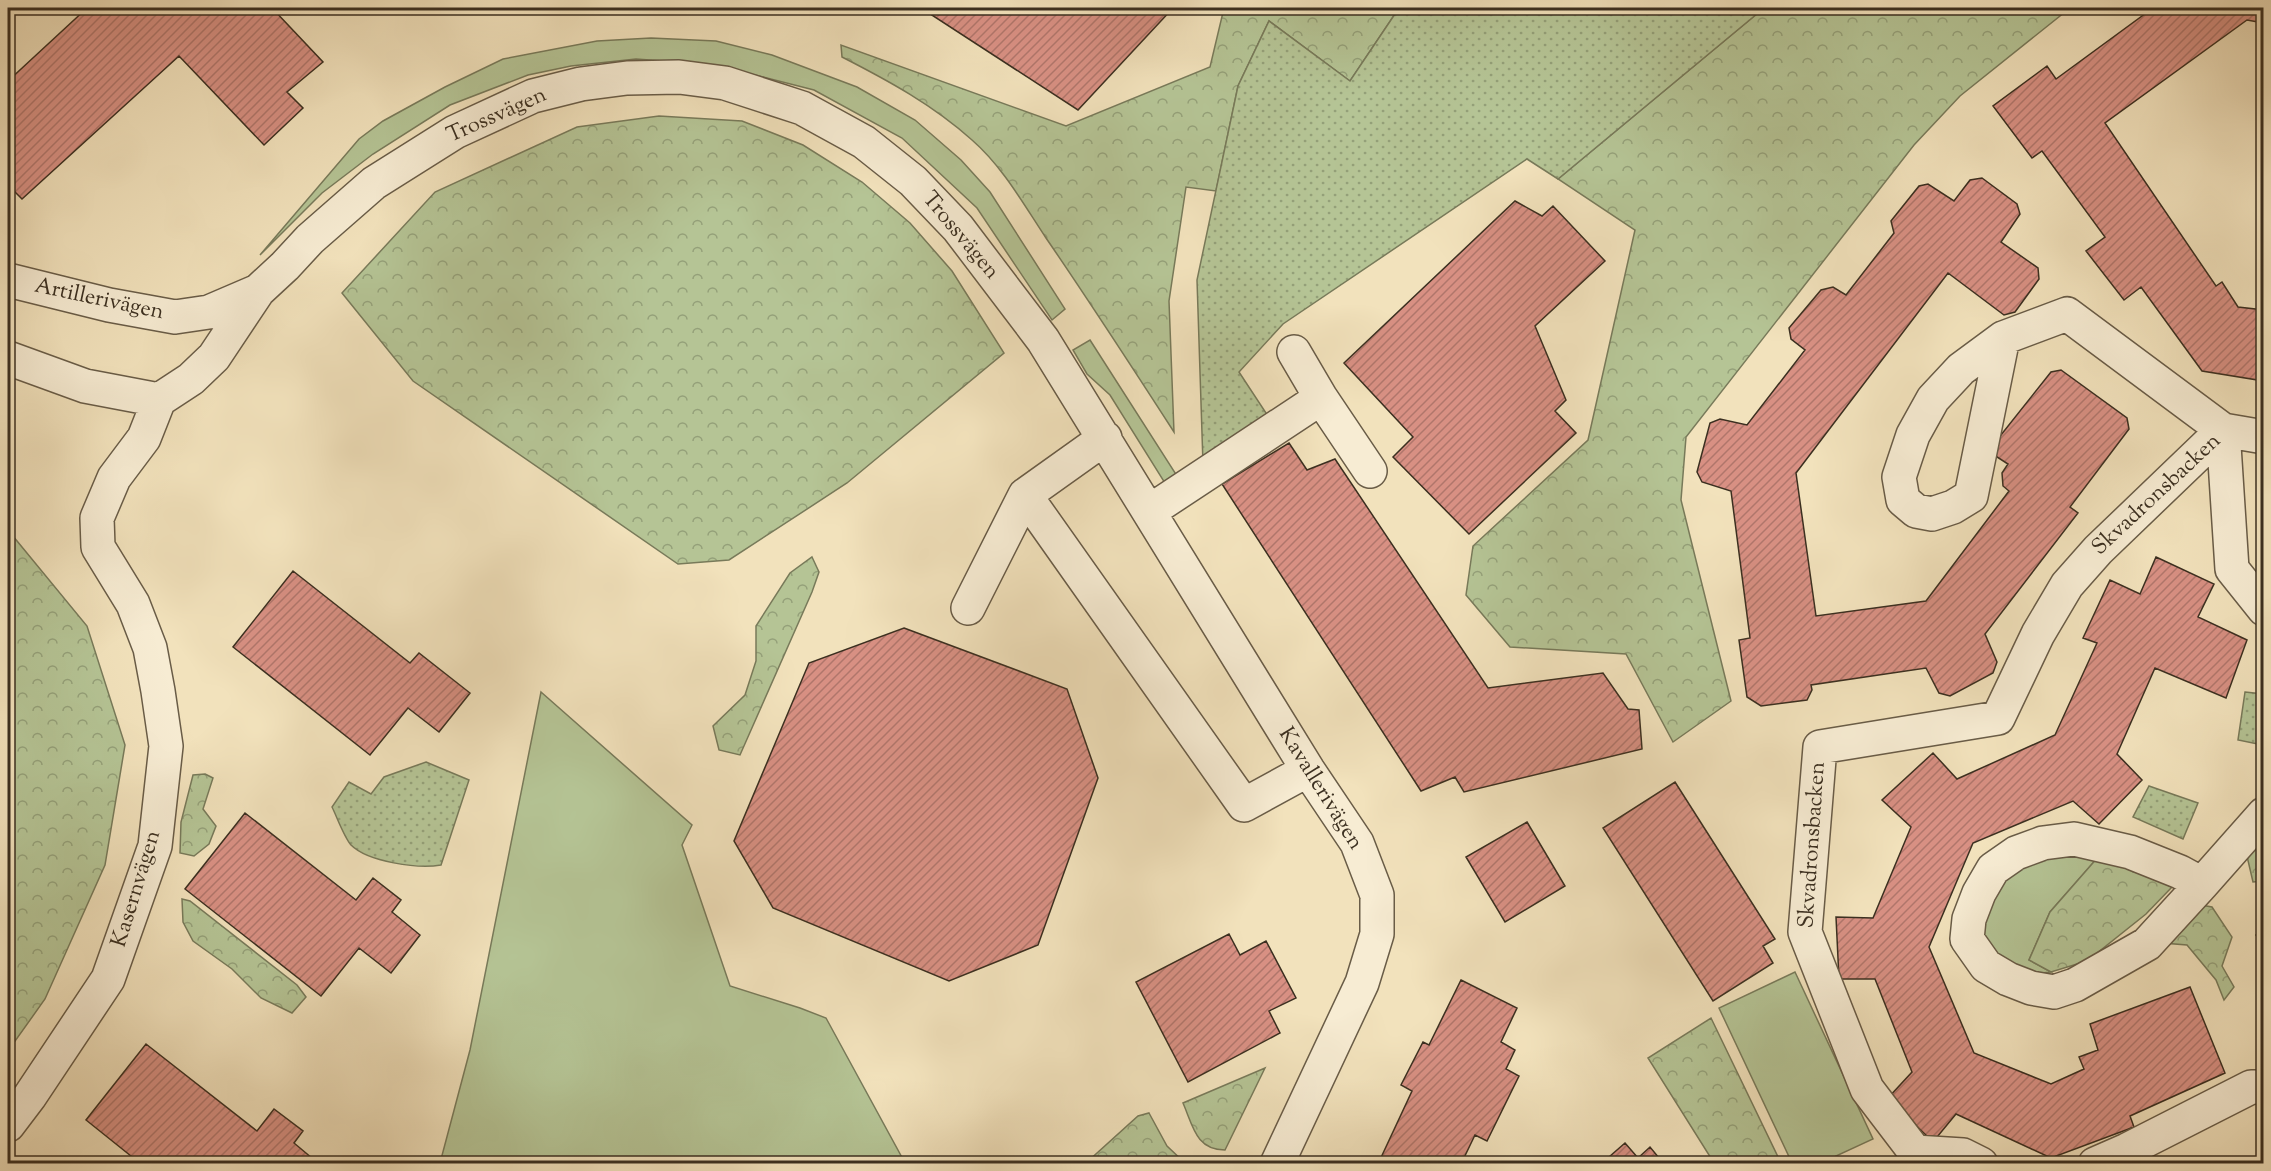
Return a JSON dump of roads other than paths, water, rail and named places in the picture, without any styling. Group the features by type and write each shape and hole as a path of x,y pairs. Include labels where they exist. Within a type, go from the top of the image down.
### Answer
{"street":[{"name":"Trossvägen","path":"159,400 191,379 214,357 258,291 310,239 374,183 455,132 533,96 581,84 627,78 679,77 725,83 802,108 864,142 913,181 958,228 1043,340 1105,438"},
{"name":"Artillerivägen","path":"8,280 109,305 175,316 209,312 258,291"},
{"path":"2003,338 1971,495 1953,507 1932,514 1916,511 1903,500 1899,477 1913,435 1933,399 1961,369 2003,338 2067,314 2223,430 2232,568 2264,609"},
{"path":"1294,352 1321,398 1370,471"},
{"path":"8,358 85,386 159,400"},
{"path":"1150,511 1321,398"},
{"name":"Kasernvägen","path":"8,1125 108,979 154,846 166,746 158,691 150,648 133,604 98,546 97,518 114,478 144,438 159,400"},
{"name":"Skvadronsbacken","path":"1981,1164 1963,1155 1915,1152 1866,1089 1805,932 1820,747 1998,718 2038,634 2067,585 2098,550 2223,430 2264,437"},
{"path":"968,608 1025,495 1105,438"},
{"name":"Kavallerivägen","path":"1105,438 1308,770 1357,843 1377,895 1377,934 1362,983 1277,1164"},
{"path":"1025,495 1244,806 1308,770"},
{"path":"2202,884 2180,872 2130,852 2074,839 2043,843 2016,853 1993,869 1978,893 1969,919 1967,939 1986,966 2008,979 2031,988 2054,992 2075,985 2147,944 2202,884 2264,814"},
{"path":"2095,1164 2251,1087 2264,1087"}]}
